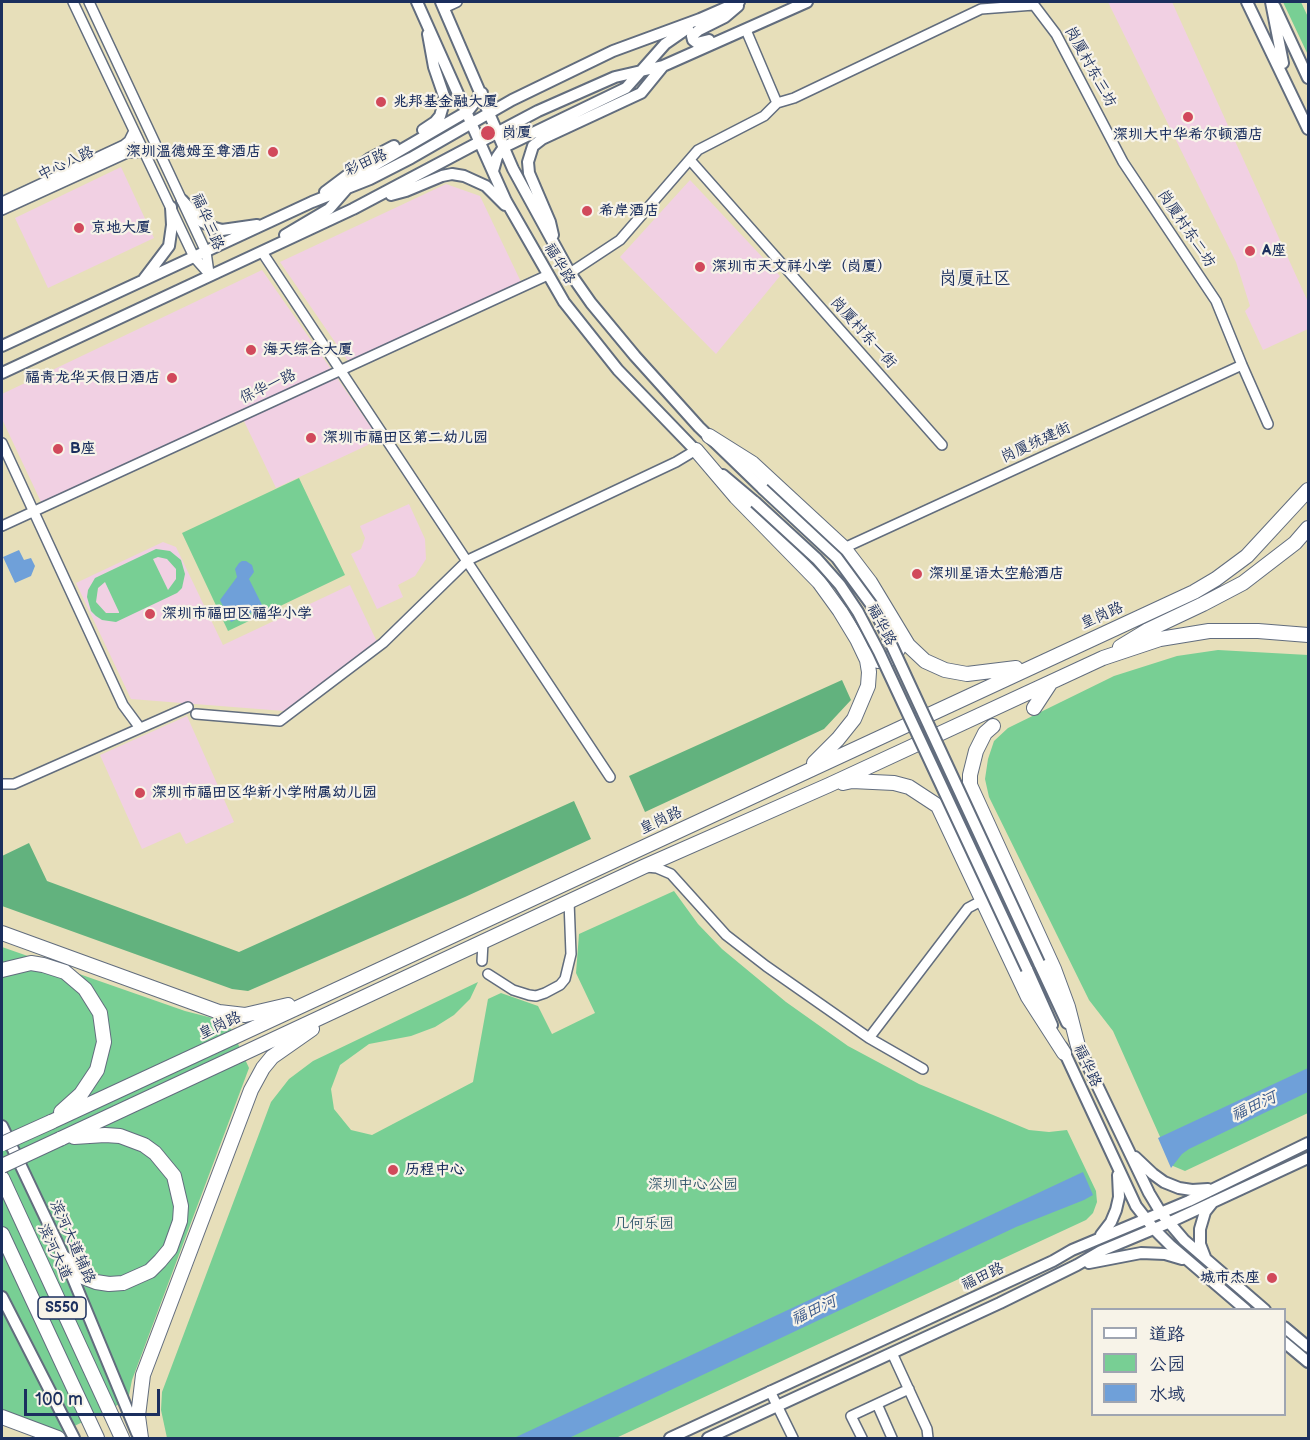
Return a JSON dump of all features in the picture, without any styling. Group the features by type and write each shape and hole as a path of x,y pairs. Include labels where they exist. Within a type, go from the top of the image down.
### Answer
{"highway":[{"path":"709,436 752,463 844,548 870,582 915,653 925,661 945,670 980,673 1036,664"},
{"path":"696,450 736,497 819,582 840,611 867,656 878,661 890,659 902,644 900,632"},
{"name":"皇岗路","path":"2,1144 1194,592 1227,572 1257,546 1308,490"},
{"path":"1103,658 1148,630 1230,591 1269,565 1295,543 1308,528"},
{"path":"2,1166 643,867 829,785 1103,658 1144,644 1209,631 1258,631 1304,635"},
{"path":"806,771 838,739 854,719 863,701 868,686 869,672 863,651"},
{"path":"1034,708 1051,682"},
{"path":"993,726 980,741 970,775 970,785 1054,969 1068,1007 1078,1046"},
{"path":"829,785 852,781 894,783 909,787 938,806 1028,997 1064,1053"},
{"path":"945,819 949,807 959,800 971,800 980,807"},
{"path":"2,933 219,1012 245,1015 260,1013 344,987"},
{"path":"2,970 31,963 43,964 65,972 85,988 100,1013 104,1042 97,1070 81,1094 51,1122"},
{"path":"140,1438 138,1403 148,1359 251,1090 262,1068 273,1057 336,1010"},
{"path":"60,1139 120,1136 144,1145 165,1163 174,1176 181,1206 180,1221 170,1249 150,1271 137,1278 123,1283 96,1282 83,1277 64,1260"},
{"name":"滨河大道","path":"2,1178 122,1438"},
{"name":"S550","path":"2,1234 97,1438"},
{"path":"2,1417 58,1438"}],"main road":[{"name":"福华路","path":"417,2 515,218 564,302 618,370 696,450 817,559 840,585 858,612 879,652 1132,1199 1154,1229 1244,1308"},
{"path":"724,39 716,38 697,43 692,36 725,17 741,2"},
{"name":"彩田路","path":"2,346 312,202 370,179 490,112 613,51 741,2"},
{"path":"2,373 373,199 498,131 615,77 663,66 807,2"},
{"path":"1247,2 1308,129"},
{"path":"1272,2 1279,49 1291,92"},
{"path":"1272,2 1308,78"},
{"name":"福华路","path":"442,5 517,177 556,250 591,303 635,356 709,436 837,558 873,607 1149,1193 1168,1223 1263,1308"},
{"path":"493,171 497,157 504,147 626,88 665,44 700,19"},
{"path":"312,202 369,159 427,127 440,116 444,107 444,92 431,55 427,22"},
{"path":"556,250 550,222 529,173 528,162 533,146 542,139 641,93 663,66"},
{"path":"275,246 291,231 329,209 345,189 370,168 468,111 482,93"},
{"path":"373,199 406,191 442,176 464,176 486,186 515,218"},
{"path":"182,200 202,222 215,228 222,230 263,225"},
{"path":"141,281 169,246 172,225 171,207"},
{"name":"滨河大道辅路","path":"2,1126 64,1260 140,1438"},
{"name":"福田路","path":"670,1438 1099,1238 1220,1187 1308,1143"},
{"path":"1127,1148 1153,1174 1179,1188 1203,1191 1220,1187"},
{"name":"福田路","path":"708,1438 1077,1265 1101,1251 1168,1223 1308,1158"},
{"path":"1099,1238 1111,1222 1116,1210 1119,1197 1117,1165"},
{"path":"1207,1260 1200,1244 1200,1229 1205,1212 1215,1201"},
{"path":"1077,1265 1145,1253 1177,1256 1192,1264"},
{"path":"2,1297 74,1438"},
{"path":"1286,1329 1308,1347"},
{"path":"1286,1344 1308,1362"}],"street":[{"name":"福华三路","path":"73,2 194,257 210,275"},
{"name":"福华三路","path":"89,2 206,252 210,275"},
{"path":"442,5 457,2"},
{"path":"570,273 621,240 698,150 764,116 777,104 794,98 979,5"},
{"name":"岗厦村东三坊","path":"979,5 1034,5 1056,34 1123,162"},
{"path":"746,30 777,104"},
{"name":"中心八路","path":"2,202 124,145 134,132"},
{"name":"中心八路","path":"2,210 127,153 144,152"},
{"name":"岗厦村东一街","path":"690,160 942,446"},
{"name":"岗厦村东二坊","path":"1123,162 1216,301 1268,424"},
{"path":"262,252 610,777"},
{"name":"保华一路","path":"2,526 548,275"},
{"name":"岗厦统建街","path":"844,548 1242,365"},
{"path":"2,443 123,705 140,728"},
{"path":"196,714 280,721 383,643 468,560 676,462 696,450"},
{"path":"2,784 14,784 188,707"},
{"path":"643,867 657,868 671,874 726,935 766,966 869,1038 923,1069"},
{"path":"869,1038 968,908 983,900"},
{"path":"488,974 513,990 529,995 536,996 560,985 565,979 571,954 569,902"},
{"path":"892,1353 927,1429 928,1438"},
{"path":"862,1438 851,1416 909,1389"},
{"path":"770,1391 793,1438"},
{"path":"877,1404 892,1438"}],"shaded area":[{"path":"1108,2 1172,2 1308,302 1308,329 1263,350 1245,311 1250,306 1236,262"},
{"name":"京地大厦","path":"121,167 154,238 48,288 15,218"},
{"name":"深圳市天文祥小学（岗厦）","path":"690,180 780,276 716,354 620,257"},
{"path":"446,184 480,196 521,282 348,361 280,262"},
{"path":"262,270 331,369 41,502 2,419 2,394"},
{"name":"深圳市福田区第二幼儿园","path":"335,375 373,430 368,445 276,488 243,419"},
{"path":"409,504 425,539 426,559 415,576 398,585 403,597 377,609 351,554 361,549 365,538 360,526"},
{"name":"深圳市福田区福华小学","path":"163,542 176,547 223,645 350,585 378,644 284,711 131,699 76,583"},
{"path":"187,716 234,822 186,844 180,832 142,849 100,755"}],"green space":[{"path":"1283,2 1301,2 1308,17 1308,55"},
{"path":"299,478 345,575 228,631 182,533"},
{"path":"156,549 170,551 181,560 185,574 182,588 177,593 116,622 102,620 91,611 87,597 95,578","holes":["158,557 167,559 176,569 176,579 168,590 153,559","105,582 119,612 119,613 106,613 96,602 98,588"]},
{"path":"1218,650 1308,655 1308,1113 1185,1171 1173,1166 1113,1031 1089,1000 989,797 985,779 994,741 1008,728 1114,676 1177,656"},
{"path":"842,680 851,700 824,729 645,812 629,776"},
{"path":"574,801 591,839 465,897 248,991 232,989 2,906 2,856 29,843 47,881 239,952"},
{"name":"深圳中心公园","path":"674,891 698,924 722,949 786,1002 848,1046 919,1084 1029,1130 1049,1132 1067,1130 1096,1191 1097,1202 1093,1213 1086,1220 616,1438 167,1438 161,1410 162,1392 271,1102 289,1079 313,1061 478,982 470,999 454,1015 435,1027 411,1036 369,1044 340,1065 331,1089 334,1109 351,1130 372,1135 473,1082 488,999 501,993 538,1006 552,1034 595,1013 576,973 579,934"},
{"path":"2,947 185,1011 228,1022 249,1068 132,1380 128,1400 60,1433 2,1411"}],"water":[{"path":"19,550 24,560 31,558 35,566 31,576 15,583 3,557"},
{"path":"242,561 252,565 254,572 249,579 263,607 231,622 220,600 237,577 235,569"},
{"name":"福田河","path":"1308,1068 1308,1092 1189,1149 1171,1168 1158,1138"},
{"name":"福田河","path":"1083,1172 1093,1195 1084,1200 1016,1227 569,1438 514,1438"}],"place":[{"name":"兆邦基金融大厦","path":"381,102"},
{"name":"深圳大中华希尔顿酒店","path":"1188,117"},
{"name":"岗厦","path":"488,133"},
{"name":"深圳温德姆至尊酒店","path":"273,152"},
{"name":"希岸酒店","path":"587,211"},
{"name":"京地大厦","path":"79,228"},
{"name":"A座","path":"1250,251"},
{"name":"深圳市天文祥小学（岗厦）","path":"700,267"},
{"name":"海天综合大厦","path":"251,350"},
{"name":"福青龙华天假日酒店","path":"172,378"},
{"name":"深圳市福田区第二幼儿园","path":"311,438"},
{"name":"B座","path":"58,449"},
{"name":"深圳星语太空舱酒店","path":"917,574"},
{"name":"深圳市福田区福华小学","path":"150,614"},
{"name":"深圳市福田区华新小学附属幼儿园","path":"140,793"},
{"name":"历程中心","path":"393,1170"},
{"name":"城市杰座","path":"1272,1278"}],"district":[{"name":"岗厦社区","path":"975,279"}],"park label":[{"name":"几何乐园","path":"644,1224"}]}
